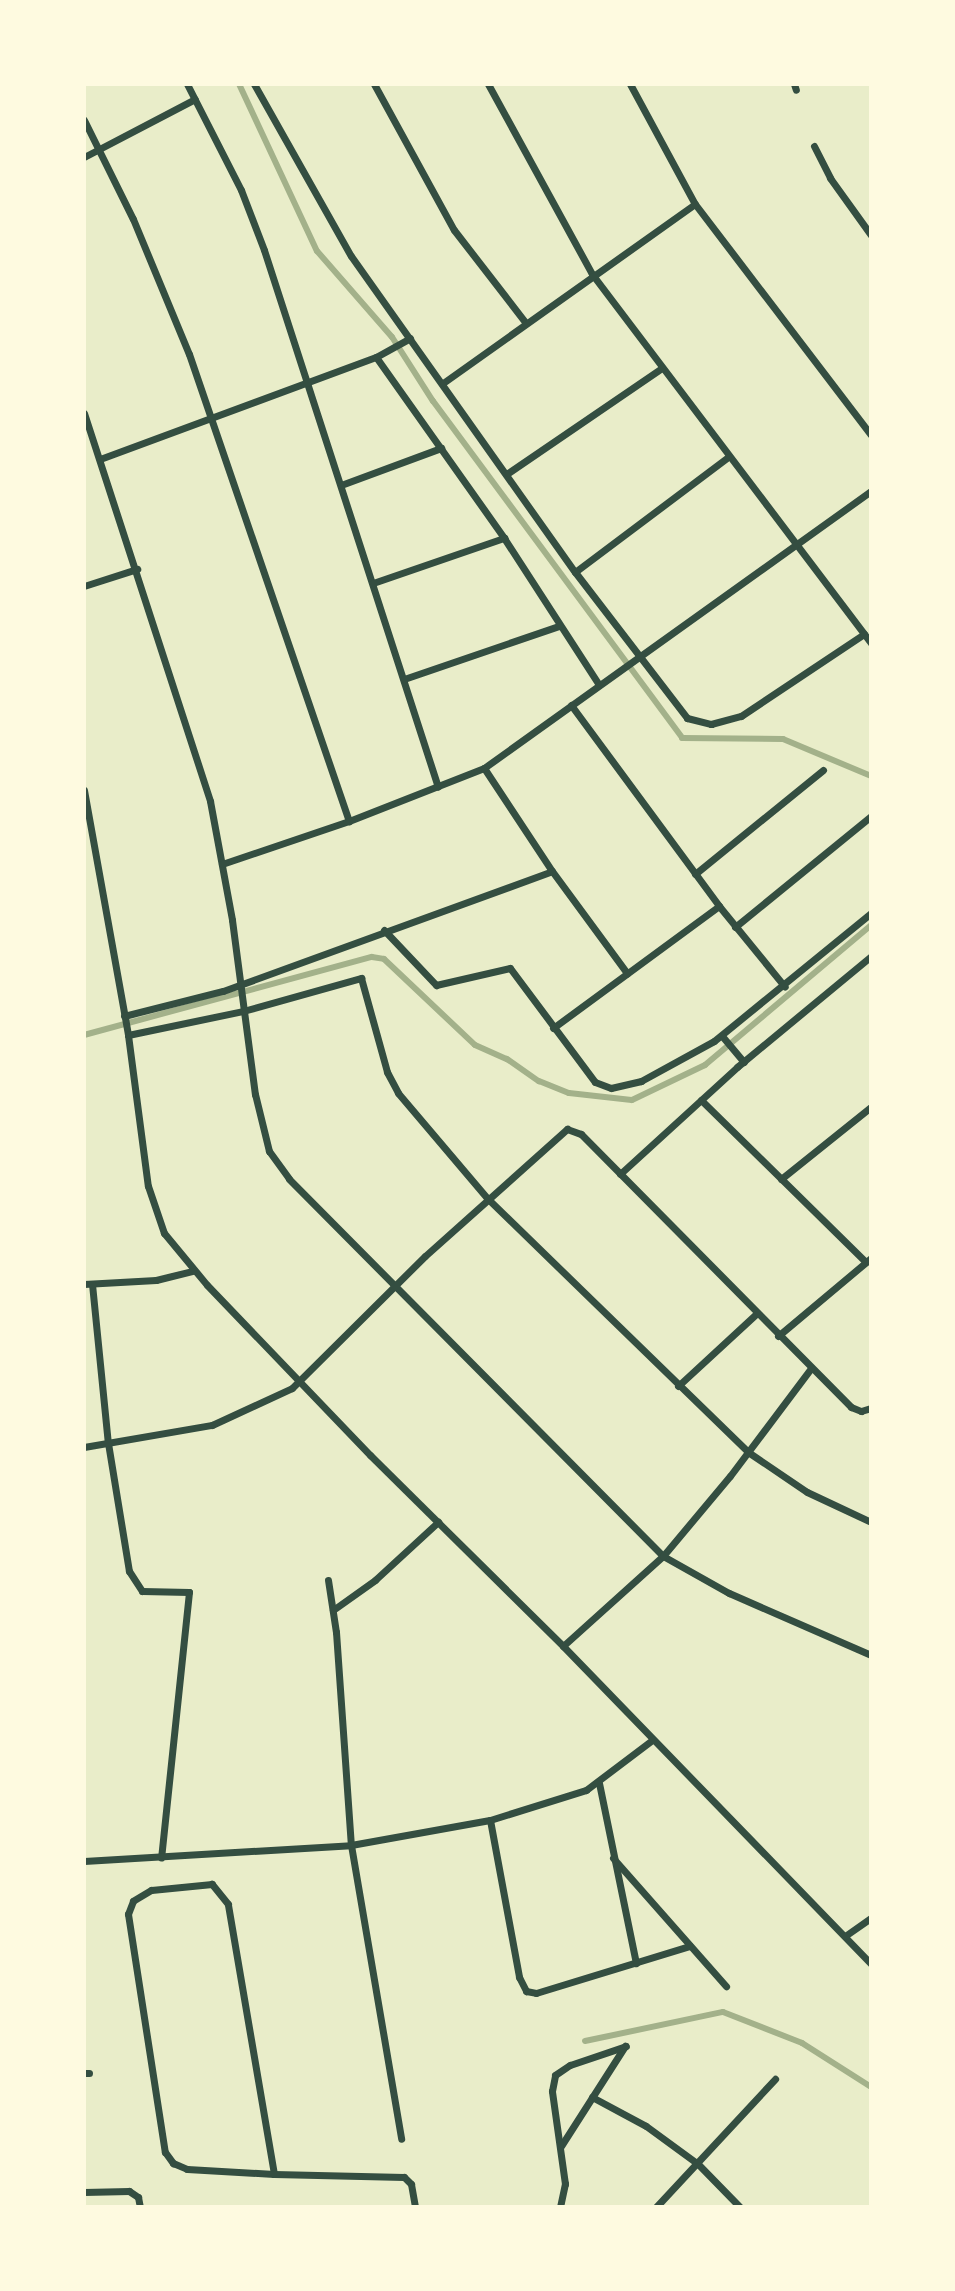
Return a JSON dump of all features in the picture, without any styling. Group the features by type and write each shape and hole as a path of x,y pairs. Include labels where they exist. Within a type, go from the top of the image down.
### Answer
{"street":[{"path":"187,84 255,225 309,382 438,787"},
{"path":"254,84 325,214 636,660 687,719 711,724 759,706 864,634"},
{"path":"374,84 454,230 525,322"},
{"path":"488,84 592,274 871,643"},
{"path":"630,84 695,204 871,435"},
{"path":"84,157 195,99"},
{"path":"84,120 156,272 212,416 349,821"},
{"path":"814,146 830,178 871,235"},
{"path":"443,383 592,274 695,204"},
{"path":"100,458 376,357 410,338"},
{"path":"376,357 504,538 599,685"},
{"path":"508,473 662,368"},
{"path":"84,413 200,762 222,864 255,1094 270,1151 289,1179 663,1556 718,1588 871,1655"},
{"path":"341,485 441,448"},
{"path":"575,572 728,457"},
{"path":"222,864 349,821 484,768 871,491"},
{"path":"373,583 504,538"},
{"path":"84,586 137,569"},
{"path":"404,679 559,626"},
{"path":"571,705 719,906 785,987"},
{"path":"484,768 552,871 627,972"},
{"path":"695,874 823,770"},
{"path":"84,790 128,1034 155,1216 193,1271 563,1646 871,1964"},
{"path":"735,927 871,816"},
{"path":"125,1019 240,986 384,930 552,871"},
{"path":"554,1028 719,906"},
{"path":"384,930 436,985 510,968 596,1082 607,1088 641,1081 723,1037 871,913"},
{"path":"620,1174 701,1100 741,1058 871,956"},
{"path":"128,1034 243,1009 361,978 387,1072 398,1093 487,1198 748,1452 807,1492 871,1522"},
{"path":"723,1037 741,1058"},
{"path":"701,1100 869,1260 778,1336"},
{"path":"781,1179 868,1109 871,1119"},
{"path":"84,1447 227,1421 300,1382 394,1285 487,1198 567,1129 581,1134 755,1314 851,1407 862,1411 871,1408"},
{"path":"161,1858 189,1592 151,1592 132,1582 107,1443 88,1284 156,1280 193,1271"},
{"path":"678,1386 755,1314"},
{"path":"563,1646 663,1556 748,1452 811,1368"},
{"path":"333,1610 375,1580 438,1522"},
{"path":"328,1580 333,1610 351,1844 401,2139"},
{"path":"84,1861 351,1844 490,1820 599,1783 652,1740"},
{"path":"599,1783 636,1964"},
{"path":"490,1820 524,1989 536,1993 690,1946"},
{"path":"612,1855 726,1986"},
{"path":"274,2174 228,1904 212,1884 151,1889 133,1901 128,1914 165,2152 173,2163 187,2169 274,2174 404,2177 411,2184 415,2207"},
{"path":"845,1936 871,1918"},
{"path":"560,2207 565,2184 552,2091 555,2075 570,2065 626,2046 561,2146"},
{"path":"656,2207 775,2079"},
{"path":"592,2097 646,2126 698,2164 740,2207"},
{"path":"84,2192 129,2191 138,2197 140,2207"}],"waterway":[{"path":"239,84 317,251 392,337 433,401 682,738 783,739 871,776"},
{"path":"84,1035 372,957 384,959 475,1045 507,1059 539,1081 569,1093 632,1100 705,1065 871,925"},
{"path":"585,2041 723,2012 802,2043 871,2087"}]}
